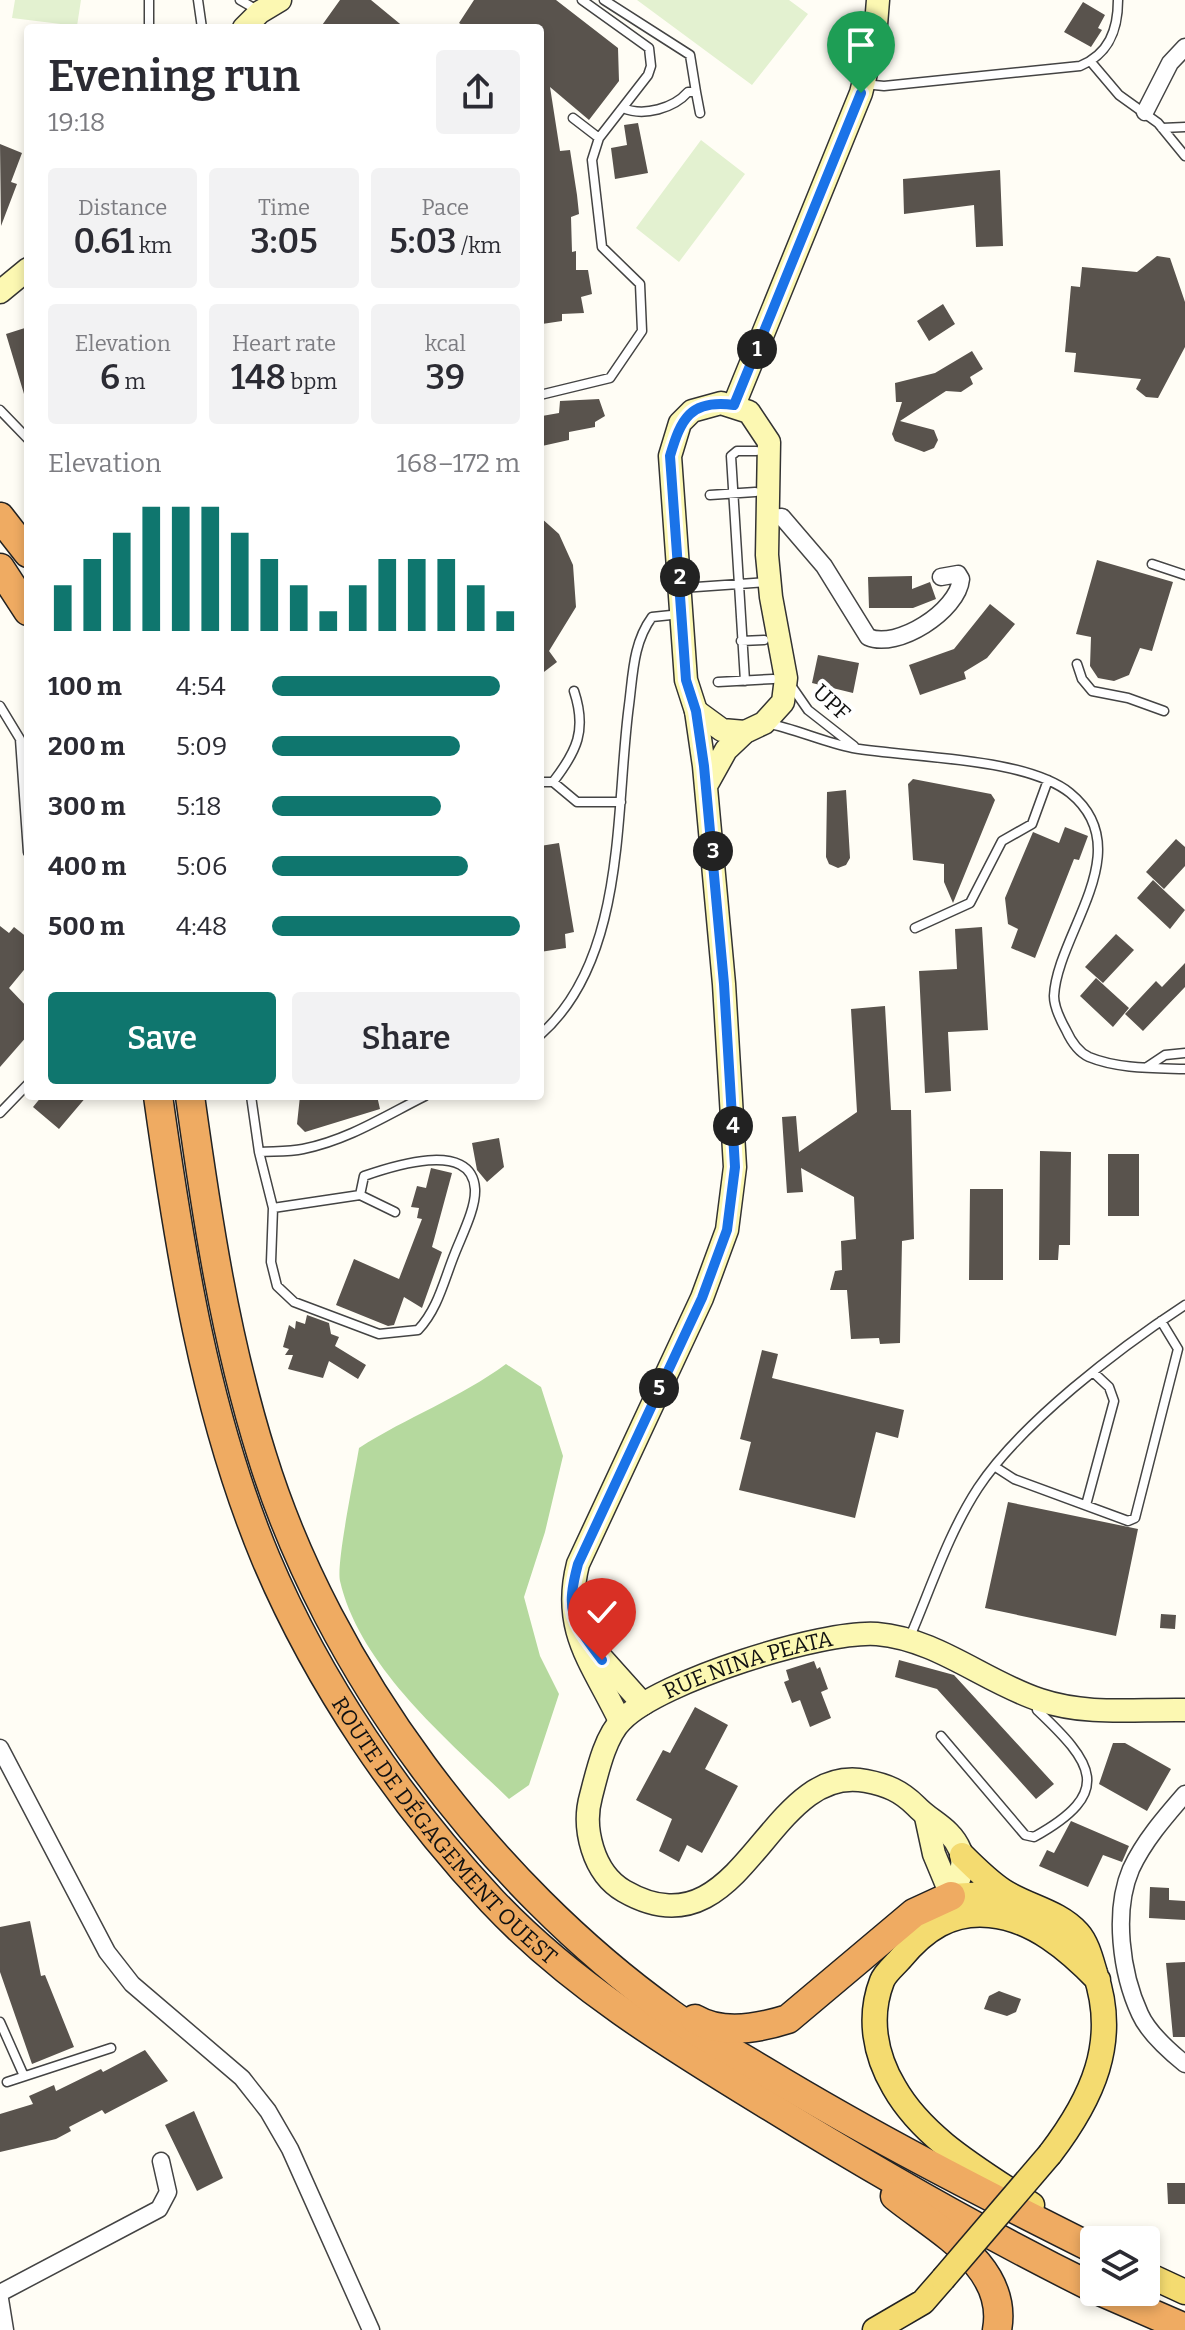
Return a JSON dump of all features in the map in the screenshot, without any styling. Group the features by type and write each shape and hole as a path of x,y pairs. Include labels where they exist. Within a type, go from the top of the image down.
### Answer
{"highway":[{"path":"0,517 24,548"},
{"path":"0,568 24,605"},
{"name":"ROUTE DE DÉGAGEMENT OUEST","path":"159,1100 192,1301 236,1479 267,1561 337,1694 406,1798 492,1901 555,1959 671,2046 836,2147 1080,2280"},
{"name":"ROUTE DE DÉGAGEMENT OUEST","path":"191,1100 220,1293 262,1458 325,1609 364,1678 427,1773 516,1877 635,1986 672,2015 827,2109 972,2189 1080,2240"},
{"path":"635,1986 703,2024 764,2027 788,2019 807,2006 914,1913 960,1906"},
{"path":"836,2147 984,2269 997,2304 997,2330"},
{"path":"1134,2306 1185,2328"}],"main road":[{"path":"248,13 280,0"},
{"path":"734,405 787,271 836,162 863,84 875,37 878,0"},
{"path":"0,292 24,272"},
{"path":"620,1721 581,1649 571,1592 578,1564 702,1298 727,1230 735,1167 731,1078 706,786 696,711 686,680 670,456 680,423 692,411 721,403 749,412 761,425 769,442 766,518 769,582 783,702 726,750 706,786"},
{"path":"696,711 722,730 755,728"},
{"path":"574,1622 602,1660 643,1704"},
{"name":"RUE NINA PEATA","path":"962,1855 949,1832 926,1817 906,1796 888,1786 859,1780 836,1782 811,1793 792,1809 722,1888 686,1904 653,1904 621,1889 595,1857 587,1829 590,1800 600,1765 620,1721 656,1693 688,1680 815,1642 853,1634 908,1639 1037,1699 1080,1711 1185,1710"},
{"path":"926,1817 934,1854 960,1906 1020,1923 1061,1947 1098,1980"},
{"path":"960,1906 962,1855"},
{"path":"875,2330 923,2302 1050,2154 1075,2120 1093,2086 1103,2056 1104,2007 1098,1980 1079,1934 1039,1906 1005,1893 962,1855"},
{"path":"1005,1893 960,1906 915,1941 882,1979 875,2011 877,2049 895,2089 915,2117 961,2157 1080,2238"},
{"path":"1160,2280 1185,2292"}],"street":[{"path":"1145,112 1170,63 1185,47"},
{"path":"766,518 782,517 803,537 868,637 881,643 902,637 929,622 953,599 961,579 958,574 941,577"},
{"path":"0,1748 107,1952 132,1984 242,2078 268,2111 290,2149 371,2330"},
{"path":"1185,1794 1153,1832 1131,1870 1120,1917 1129,1979 1140,2015 1185,2064"},
{"path":"0,2293 159,2209 168,2192 161,2161"},
{"path":"0,2299 5,2330"}],"lane":[{"path":"149,0 149,24"},
{"path":"198,0 201,24"},
{"path":"544,394 610,378 642,331 640,284 602,247 592,160 599,138 648,75 651,66 649,48 582,0"},
{"path":"604,0 690,55 700,113"},
{"path":"863,84 884,86 1080,66 1103,52 1112,37 1117,23 1118,0"},
{"path":"1091,62 1119,95 1145,112 1185,156"},
{"path":"623,108 632,112 671,106 688,92 696,92"},
{"path":"573,118 599,138"},
{"path":"1162,128 1185,127"},
{"path":"0,410 24,435"},
{"path":"745,681 731,456 737,451 756,451"},
{"path":"710,495 755,492"},
{"path":"1152,564 1185,575"},
{"path":"680,588 769,582"},
{"path":"544,1030 578,986 601,936 621,802 629,705 642,631 652,617 682,614"},
{"path":"741,641 764,640"},
{"path":"1077,664 1082,679 1092,691 1128,698 1164,711"},
{"path":"718,682 779,678"},
{"name":"UPF","path":"779,678 808,710 858,749"},
{"path":"553,782 577,751 582,725 574,691"},
{"path":"0,706 20,739 24,796"},
{"path":"755,728 858,749 891,750 1048,780 1070,794 1089,813 1098,847 1096,872 1058,978 1054,998 1059,1017 1076,1047 1088,1057 1146,1067 1185,1069"},
{"path":"915,928 970,903 1002,841 1032,824 1048,780"},
{"path":"544,782 553,782 577,802 621,802"},
{"path":"1146,1067 1165,1055 1185,1053"},
{"path":"0,1113 24,1088"},
{"path":"252,1100 259,1152 273,1208 271,1262 277,1286 294,1302 379,1334 418,1330 431,1316 466,1224 475,1189 469,1172 454,1161 431,1159 402,1165 364,1176 360,1195"},
{"path":"259,1152 302,1149 337,1139 374,1125 418,1100"},
{"path":"273,1208 360,1195 395,1212"},
{"path":"908,1639 953,1535 980,1486 1022,1434 1094,1373 1185,1305"},
{"path":"997,1468 1014,1479 1128,1521 1138,1512 1178,1349 1161,1321"},
{"path":"1086,1505 1114,1401 1109,1387 1094,1373"},
{"path":"941,1736 1025,1835 1034,1837 1082,1801 1089,1785 1087,1767 1072,1744 1037,1710 1037,1699"},
{"path":"0,2022 24,2076"},
{"path":"7,2082 111,2048"}],"green space":[{"path":"15,0 81,0 77,24 12,18"},
{"path":"637,0 789,0 808,14 752,85"},
{"path":"701,140 745,174 679,262 636,228"},
{"path":"506,1364 541,1387 563,1456 545,1532 524,1597 540,1656 559,1694 529,1785 509,1799 434,1726 386,1672 350,1613 340,1581 343,1538 359,1448"}],"building":[{"path":"340,0 371,0 400,24 323,24"},
{"path":"474,0 556,0 618,48 619,81 589,120 550,87 560,151 570,150 577,195 579,214 571,217 572,252 576,251 576,270 588,270 592,294 581,297 584,313 562,314 562,321 544,324 544,24 459,23"},
{"path":"1083,2 1105,15 1098,28 1102,30 1091,47 1064,32"},
{"path":"638,123 648,173 615,179 611,148 627,145 624,125"},
{"path":"0,144 22,153 11,182 17,184 1,226"},
{"path":"1000,170 1003,246 976,247 974,205 904,214 903,179"},
{"path":"1157,256 1170,258 1185,302 1185,347 1158,398 1146,397 1136,389 1141,379 1074,372 1076,353 1065,352 1071,286 1080,287 1082,267 1137,272"},
{"path":"943,304 955,324 929,341 917,321"},
{"path":"24,328 24,394 6,334"},
{"path":"972,351 983,369 970,377 973,384 961,392 946,391 900,421 934,430 938,440 934,448 924,452 895,441 892,434 902,402 896,402 895,383 935,373"},
{"path":"599,399 605,416 595,422 595,427 569,432 569,440 544,446 544,416 559,413 560,401"},
{"path":"544,521 559,534 573,565 576,607 549,651 557,662 544,672"},
{"path":"1097,560 1173,582 1152,651 1140,648 1129,675 1114,681 1098,678 1090,666 1091,637 1076,634"},
{"path":"912,576 912,589 930,582 936,599 913,608 869,608 868,577"},
{"path":"990,604 1015,624 987,658 964,672 966,679 920,695 909,665 954,649"},
{"path":"818,655 859,663 853,693 812,683"},
{"path":"913,779 991,794 995,800 953,903 944,882 944,864 913,860 908,784"},
{"path":"846,790 850,858 846,865 838,868 829,864 826,857 827,792"},
{"path":"1065,827 1088,836 1079,860 1074,859 1035,958 1011,948 1018,929 1008,924 1005,898 1033,832 1059,843"},
{"path":"1176,839 1185,847 1185,866 1164,889 1146,872"},
{"path":"559,843 574,932 565,934 566,948 544,951 544,845"},
{"path":"1153,880 1185,910 1170,929 1137,898"},
{"path":"0,926 9,933 14,927 24,935 24,970 9,988 24,1004 24,1040 0,1067"},
{"path":"982,927 988,1030 948,1032 951,1091 925,1093 919,971 957,969 955,929"},
{"path":"1116,934 1134,950 1103,983 1085,967"},
{"path":"1185,963 1185,987 1143,1031 1125,1014 1156,981 1162,987"},
{"path":"1096,978 1129,1008 1113,1027 1080,996"},
{"path":"885,1006 891,1110 911,1110 914,1239 902,1241 900,1343 880,1344 879,1338 851,1339 847,1290 830,1290 835,1271 842,1270 841,1241 856,1239 854,1197 801,1168 803,1192 787,1193 782,1117 796,1116 799,1152 857,1112 851,1009"},
{"path":"39,1100 84,1100 59,1129 33,1107"},
{"path":"300,1100 378,1100 380,1109 305,1132 297,1124"},
{"path":"499,1138 504,1167 487,1182 477,1170 472,1143"},
{"path":"1040,1151 1071,1152 1070,1245 1059,1245 1058,1260 1039,1260"},
{"path":"1108,1154 1139,1154 1139,1216 1108,1216"},
{"path":"431,1168 452,1173 432,1247 442,1252 422,1308 404,1297 394,1325 388,1326 336,1305 354,1259 399,1279 422,1219 417,1218 419,1208 411,1207 417,1186 426,1188"},
{"path":"970,1189 1003,1189 1003,1280 969,1280"},
{"path":"307,1315 329,1323 331,1334 339,1337 335,1346 366,1365 358,1379 329,1361 323,1378 288,1369 293,1355 285,1355 289,1349 283,1347 289,1325 295,1329 296,1321 305,1324"},
{"path":"762,1350 778,1354 772,1378 904,1410 898,1438 876,1432 855,1518 739,1490 751,1442 740,1439"},
{"path":"1008,1502 1138,1529 1116,1636 985,1608"},
{"path":"1161,1614 1176,1615 1175,1629 1160,1628"},
{"path":"899,1660 954,1675 1054,1784 1036,1799 937,1689 895,1677"},
{"path":"814,1661 817,1669 820,1667 828,1689 821,1692 831,1718 810,1727 800,1700 792,1703 784,1682 789,1680 786,1670"},
{"path":"695,1707 728,1725 705,1769 738,1786 702,1853 687,1845 679,1862 659,1851 672,1819 636,1800 663,1750 670,1753"},
{"path":"1113,1743 1125,1743 1171,1769 1147,1811 1099,1784"},
{"path":"1071,1821 1129,1846 1122,1862 1103,1855 1088,1887 1039,1866 1047,1850 1054,1853"},
{"path":"1150,1887 1169,1888 1169,1900 1185,1901 1185,1920 1149,1918"},
{"path":"30,1921 41,1976 45,1975 74,2047 32,2064 0,1972 0,1927"},
{"path":"1185,1962 1185,2037 1173,2037 1166,1963"},
{"path":"999,1991 1021,1999 1016,2012 1007,2016 984,2009 989,1996"},
{"path":"145,2050 168,2081 105,2114 102,2110 69,2127 71,2131 56,2139 0,2152 0,2114 33,2104 29,2096 54,2085 56,2091 101,2069 103,2072"},
{"path":"194,2111 223,2178 197,2191 165,2125"},
{"path":"1167,2183 1185,2183 1185,2204 1168,2204"}],"route":[{"path":"602,1660 574,1622 571,1592 578,1564 702,1298 727,1230 735,1167 716,882 696,711 686,680 670,456 680,423 692,411 721,403 734,405 787,271 836,162 861,93"}]}
